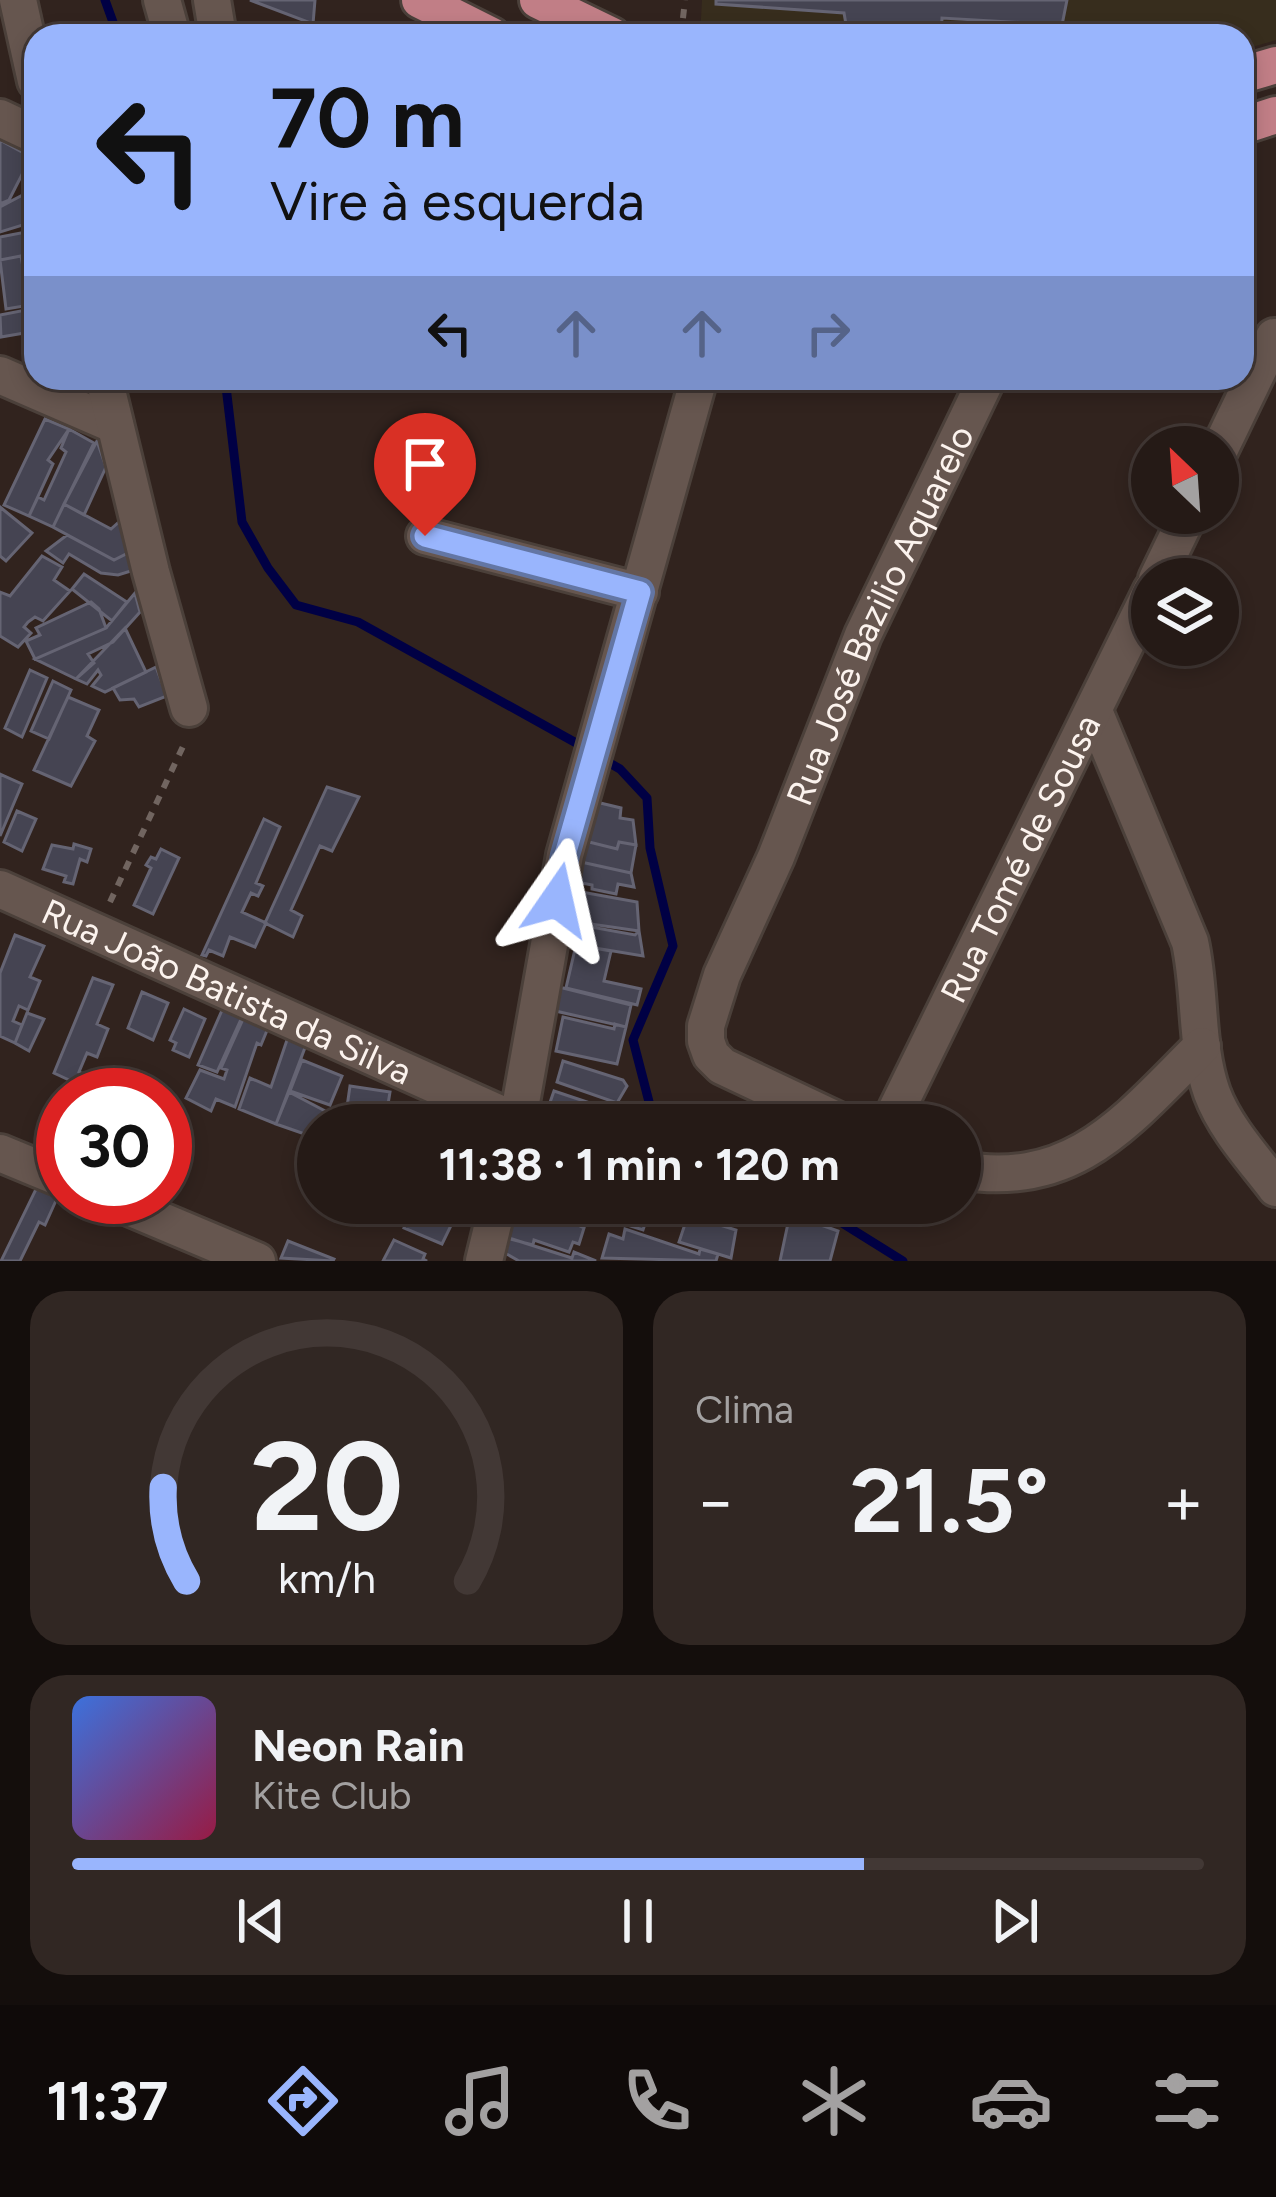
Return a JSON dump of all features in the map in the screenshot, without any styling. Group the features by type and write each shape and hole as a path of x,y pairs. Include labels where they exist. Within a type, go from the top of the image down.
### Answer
{"main road":[{"path":"538,0 587,24"},
{"path":"437,4 471,24"}],"street":[{"path":"34,390 115,425"},
{"path":"107,390 189,708"},
{"path":"521,1104 565,855 696,390"},
{"name":"Rua José Bazilio Aquarelo","path":"803,1104 722,1066 711,1055 706,1026 722,975 776,856 863,635 981,390"},
{"path":"1228,426 1242,390"},
{"path":"425,536 640,592"},
{"name":"Rua Tomé de Sousa","path":"899,1104 1131,634"},
{"path":"1094,711 1190,942 1197,971 1202,1046 1213,1094 1276,1188"},
{"name":"Rua João Batista da Silva","path":"0,889 476,1104"},
{"path":"981,1174 1000,1177 1049,1168 1095,1145 1202,1046"},
{"path":"0,1153 36,1168"},
{"path":"169,1224 257,1261"},
{"path":"484,1261 493,1224"}],"path":[{"path":"95,932 180,756 190,732 189,708"}],"shaded area":[{"path":"702,0 1276,0 1276,40 1254,46 1254,24 701,24"}],"building":[{"path":"250,0 315,0 313,24"},
{"path":"716,0 1067,0 1062,24 942,18 942,24 846,24 844,13 716,4"},
{"path":"0,140 24,153 24,171 9,200 0,204"},
{"path":"24,194 24,225 0,232 0,207"},
{"path":"24,232 24,255 0,260 0,237"},
{"path":"21,256 24,306 6,309 0,260"},
{"path":"24,310 24,333 1,337 0,315"},
{"path":"45,419 69,429 48,460 53,464 29,516 4,505"},
{"path":"69,429 94,443 53,527 29,516 38,497 44,500 66,452 61,448"},
{"path":"97,441 106,467 84,515 64,504"},
{"path":"64,504 111,529 120,521 128,553 114,560 53,527"},
{"path":"0,507 32,533 6,561 0,556"},
{"path":"67,535 114,560 128,553 131,571 101,573 69,554 63,563 46,551"},
{"path":"42,556 62,567 54,580 70,591 43,621 35,617 28,622 24,627 31,633 18,647 0,636 0,592 10,596"},
{"path":"84,574 127,602 112,621 72,589"},
{"path":"135,593 140,612 113,642 88,654 94,663 76,679 35,659 106,628"},
{"path":"91,602 106,628 35,659 26,641 40,635 36,628"},
{"path":"125,628 146,672 105,692 92,686 101,675 98,670 87,684 76,679"},
{"path":"156,667 167,696 139,707 134,699 120,700 113,688"},
{"path":"30,670 47,678 22,737 5,728"},
{"path":"53,681 71,690 49,739 31,731"},
{"path":"68,697 99,710 87,736 95,741 71,786 34,770"},
{"path":"0,774 22,784 0,836"},
{"path":"327,787 359,797 332,851 320,846 291,910 302,916 293,937 265,923"},
{"path":"592,801 621,808 620,818 633,820 636,845 619,842 617,849 585,841"},
{"path":"17,811 36,819 22,851 4,842"},
{"path":"264,819 280,827 256,883 263,886 258,896 251,893 242,912 266,923 255,947 230,937 223,956 209,950 202,955"},
{"path":"581,840 617,849 619,842 636,845 631,873 581,862"},
{"path":"74,844 91,849 87,862 80,859 73,884 64,882 66,876 43,869 52,845 73,849"},
{"path":"161,849 179,858 153,914 134,905 151,868 146,865"},
{"path":"581,862 631,873 634,887 618,884 616,894 577,882"},
{"path":"576,891 637,902 639,931 570,921"},
{"path":"570,921 577,921 576,928 635,935 639,931 643,956 565,943"},
{"path":"15,935 44,946 30,977 40,981 28,1010 19,1006 13,1021 22,1025 15,1043 0,1036 0,973"},
{"path":"576,945 611,951 604,981 641,989 637,1005 566,988"},
{"path":"93,978 113,985 97,1024 108,1029 97,1057 87,1053 81,1068 56,1068"},
{"path":"555,986 631,1005 626,1027 551,1010"},
{"path":"142,992 168,1003 153,1040 128,1028"},
{"path":"223,1008 242,1017 217,1072 198,1065"},
{"path":"184,1009 205,1019 189,1057 173,1050 176,1043 170,1040"},
{"path":"27,1013 44,1019 29,1051 15,1043"},
{"path":"244,1017 268,1028 261,1045 257,1043 235,1107 216,1099 211,1111 192,1101 192,1086 200,1070 224,1079 227,1070 221,1068"},
{"path":"563,1017 614,1029 615,1024 626,1027 617,1064 556,1051"},
{"path":"288,1037 306,1045 276,1124 239,1109 250,1078 271,1087"},
{"path":"302,1060 342,1076 330,1104 290,1091"},
{"path":"563,1061 623,1080 627,1086 617,1103 557,1082"},
{"path":"350,1086 390,1092 388,1104 347,1104"},
{"path":"554,1091 593,1104 549,1104"},
{"path":"289,1092 312,1104 297,1104 297,1131 276,1124"},
{"path":"36,1189 38,1224 20,1261 1,1261"},
{"path":"406,1224 452,1224 442,1244 404,1228"},
{"path":"505,1224 584,1228 579,1244 573,1242 569,1252 534,1240 533,1245 502,1237"},
{"path":"685,1224 717,1224 736,1230 731,1258 679,1242"},
{"path":"788,1224 818,1224 838,1231 830,1261 780,1261"},
{"path":"625,1229 699,1254 700,1249 718,1254 716,1261 602,1258 609,1234 623,1239"},
{"path":"509,1238 596,1261 519,1261 505,1253"},
{"path":"394,1240 425,1254 427,1261 383,1261"},
{"path":"288,1241 334,1259 281,1258"}],"waterway":[{"path":"105,0 114,24"},
{"path":"226,390 242,522 296,605 358,622 587,749"},
{"path":"601,758 620,769 647,798 650,848 673,946 633,1040 650,1104"},
{"path":"844,1224 903,1261"}],"route":[{"path":"425,536 640,592 565,855 557,900"}]}
